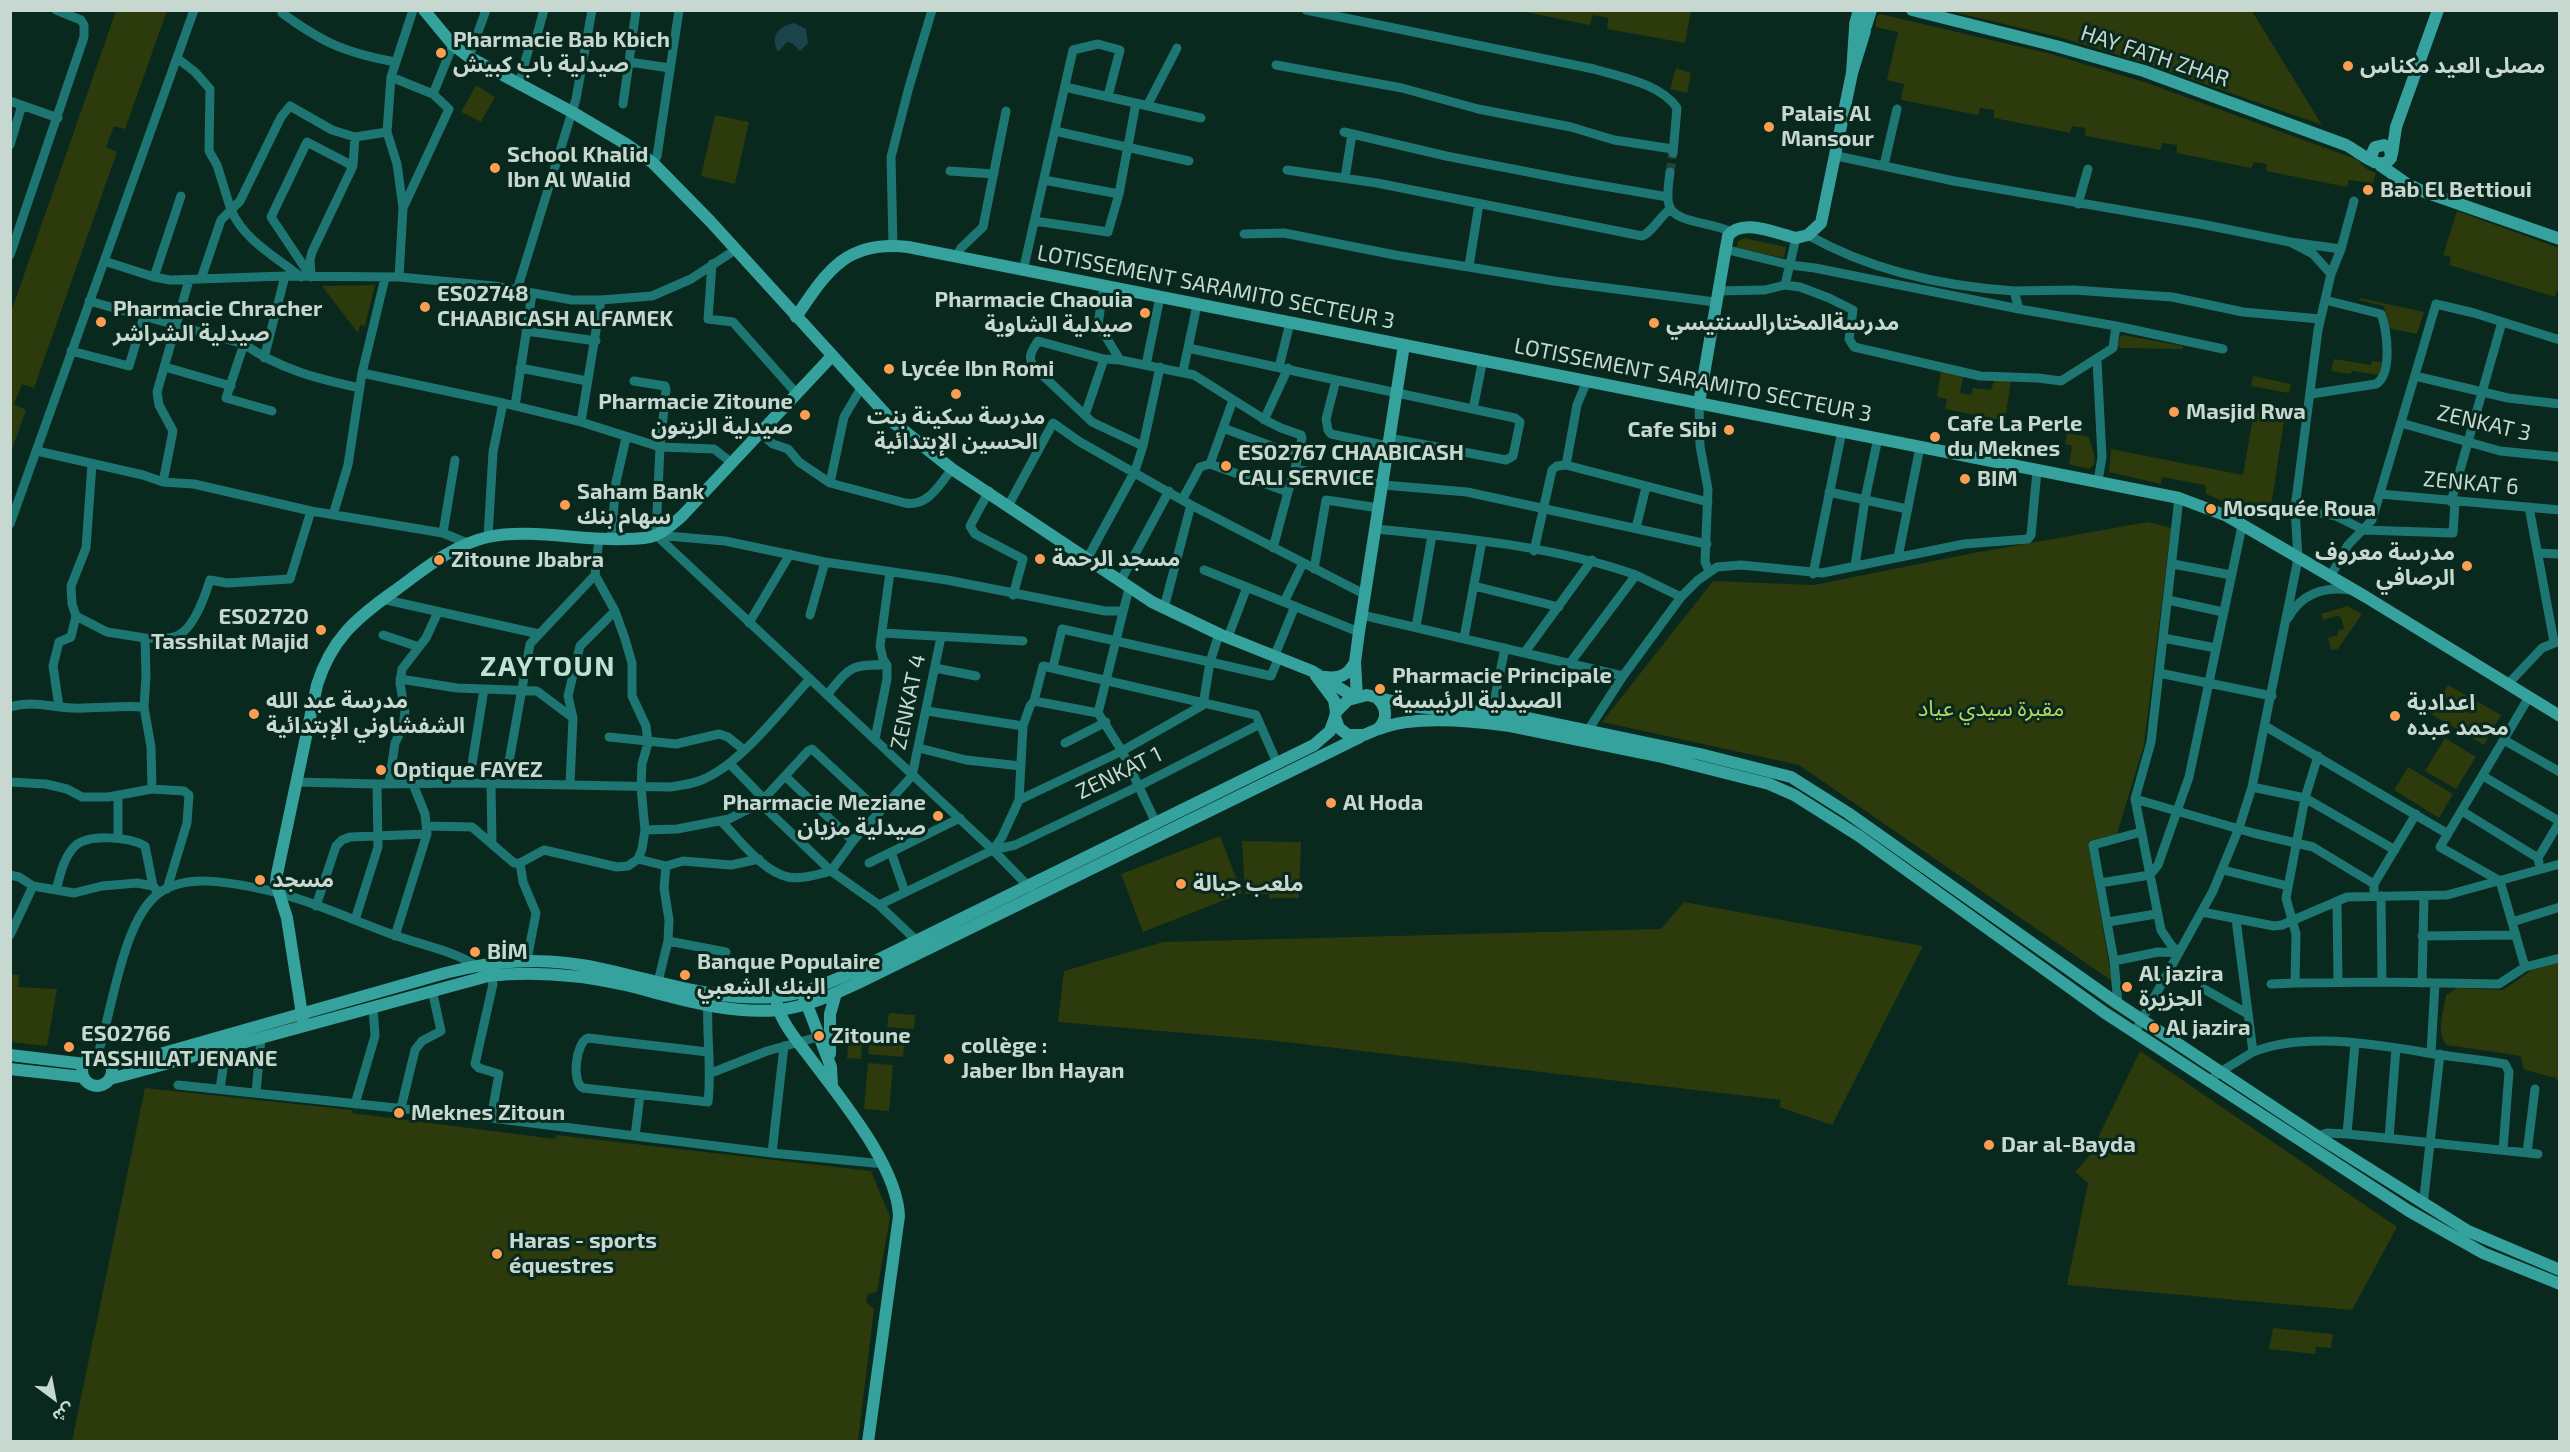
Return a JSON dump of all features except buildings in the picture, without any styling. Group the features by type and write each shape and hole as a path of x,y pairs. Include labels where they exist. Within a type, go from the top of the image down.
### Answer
{"street":[{"path":"10,255 58,118 85,30 81,20 77,17 56,10"},
{"path":"10,524 194,10"},
{"path":"284,10 282,13 307,31 341,49 395,62"},
{"path":"399,278 403,208 397,164 387,132 391,77 413,10"},
{"path":"423,10 453,45 469,57 572,112 653,163 669,177 861,388 909,436 952,469 989,491 1124,585 1164,608 1223,636 1312,670 1355,697"},
{"path":"469,57 486,10"},
{"path":"519,84 530,44 537,35 544,10"},
{"path":"517,290 572,112 592,10"},
{"path":"623,104 636,10"},
{"path":"653,163 657,156 679,10"},
{"path":"893,245 891,157 932,10"},
{"path":"1276,65 1402,88 1478,109 1571,127 1614,140 1673,151 1678,114 1674,103 1666,94 1627,79 1594,69 1306,10"},
{"path":"1785,285 1790,265 1802,236 1821,223 1824,216 1860,27 1859,10"},
{"path":"1860,27 1871,10"},
{"name":"HAY FATH ZHAR","path":"1912,10 2056,45 2144,71 2346,145"},
{"path":"2377,164 2387,164 2391,156 2396,127 2439,10"},
{"path":"1023,271 1073,50 1098,44 1120,50 1108,96"},
{"path":"433,94 453,45"},
{"path":"1148,106 1177,48"},
{"path":"177,58 195,72 210,89 209,150 217,165 231,210 239,225 251,238 306,277"},
{"path":"629,62 670,68"},
{"path":"391,77 433,94 449,110 403,208"},
{"path":"1065,87 1201,118"},
{"path":"10,101 58,118"},
{"path":"1035,222 1106,233 1109,231 1119,194 1137,103"},
{"path":"10,145 22,105"},
{"path":"201,279 221,220 240,201 269,139 290,106 332,130 356,137 387,132"},
{"path":"1884,165 1897,109"},
{"path":"956,257 961,248 983,227 1006,111"},
{"path":"2377,164 2371,153 2396,127"},
{"path":"1055,131 1189,161"},
{"path":"1345,178 1348,133 1446,156 1668,197"},
{"path":"306,277 312,252 353,166 356,137"},
{"path":"306,277 271,217 307,142 353,166"},
{"path":"2346,145 2368,148 2387,146 2393,167 2400,179"},
{"path":"2346,145 2400,179 2431,195 2559,239"},
{"path":"1837,156 2078,204 2341,249"},
{"path":"2078,204 2088,169"},
{"path":"1287,170 1345,178 1642,236 1652,231 1656,220 1670,208"},
{"path":"950,171 994,174"},
{"path":"1670,172 1668,197 1670,208 1678,217 1720,226 1731,232 1746,227 1802,236 1836,251 1925,280 1973,288 2014,291 2074,290 2172,297 2243,312 2320,319"},
{"path":"1044,180 1119,194"},
{"path":"154,277 181,196"},
{"path":"2135,1032 2223,870 2252,787 2298,559 2295,508 2320,319 2331,274 2341,249 2354,201"},
{"path":"1469,266 1479,204"},
{"path":"10,221 21,224"},
{"path":"1244,234 1284,232 1347,246 1589,286 1716,296 1785,285 1800,287 1853,310 1849,339 1851,345 1857,348 1980,376 2061,381 2113,348 2116,326"},
{"path":"1708,571 1705,562 1708,489 1700,446 1699,403 1724,249 1731,232"},
{"path":"2290,242 2313,254 2331,274"},
{"name":"LOTISSEMENT SARAMITO SECTEUR 3","path":"796,317 819,283 838,263 865,249 893,245 1483,359 2179,498 2211,509 2366,597 2559,716"},
{"path":"1724,249 1790,265 1815,267 2223,349"},
{"path":"104,261 154,277 189,279 285,276 399,278 449,281 572,300 601,300 652,296 691,279 735,250"},
{"path":"712,264 708,319 733,322 797,394"},
{"path":"264,358 285,276"},
{"path":"333,515 348,465 362,373 385,278"},
{"path":"163,482 173,431 157,399 189,279"},
{"path":"1104,286 1098,324 1120,360"},
{"path":"2014,291 2019,309"},
{"path":"515,406 532,294"},
{"path":"1146,365 1160,297"},
{"path":"581,422 601,300"},
{"path":"2311,394 2376,384 2383,379 2388,367 2381,314 2325,300"},
{"path":"89,301 244,344 264,358 318,379 360,388"},
{"path":"2330,577 2348,545 2372,520 2436,304 2559,340"},
{"path":"1183,371 1197,305"},
{"path":"71,351 129,366 144,316"},
{"path":"2295,508 2336,516 2364,530 2453,533 2453,502 2502,322"},
{"path":"1264,420 1283,368 1290,323"},
{"path":"526,331 596,341"},
{"path":"1143,446 1104,429 1085,415 1036,369 1029,360 1029,355 1038,341 1104,358 1183,371 1207,382 1264,420 1301,435 1298,456 1274,548"},
{"path":"244,344 226,398 272,411"},
{"path":"1355,697 1355,662 1359,632 1404,345"},
{"path":"1188,348 1473,409 1519,420 1521,422 1513,456 1510,459 1331,434 1326,419 1336,380"},
{"path":"656,535 682,516 832,356"},
{"path":"1085,415 1104,358"},
{"path":"1473,409 1483,359"},
{"path":"2097,360 2102,457 2098,481"},
{"path":"165,367 231,386"},
{"path":"1087,560 1135,471 1143,446 1160,367"},
{"path":"520,368 587,381"},
{"path":"362,373 581,422 660,447 714,449 732,463"},
{"path":"2415,376 2481,393 2559,404"},
{"path":"634,381 665,386 656,535 749,623 776,645 912,776 960,818 1033,891"},
{"path":"1566,465 1577,405 1587,381"},
{"path":"830,483 844,417 861,388"},
{"path":"1210,464 1233,400"},
{"path":"488,537 493,452 503,403"},
{"path":"1008,506 1053,423 1080,442 1135,471 1191,505 1366,595"},
{"name":"ZENKAT 3","path":"2401,423 2500,452 2559,457"},
{"path":"1223,428 1298,456"},
{"path":"1813,574 1842,431"},
{"path":"760,433 773,444 788,449 798,462 830,483 914,505 928,499 952,469"},
{"path":"505,784 530,644 595,575 605,540 626,438"},
{"path":"1855,566 1865,499 1878,438"},
{"path":"1898,557 1920,447"},
{"path":"37,451 143,475 163,482 194,484 311,511 443,533 468,543"},
{"path":"443,533 455,459"},
{"path":"59,706 53,666 59,642 72,637 76,616 72,604 71,586 86,548 92,464"},
{"path":"1182,500 1200,467 1210,464 1288,492"},
{"path":"1534,551 1551,470 1557,466 1566,465 1708,502"},
{"path":"1294,469 1383,485 1467,492 1707,544"},
{"path":"1586,734 1623,676 1681,597 1708,571 1726,564 1741,564 1813,574 1964,544 2028,539 2031,535 2037,471"},
{"path":"1636,528 1646,487"},
{"path":"989,491 970,526 975,534 1023,559 1013,595"},
{"path":"1098,713 1121,611 1124,585 1169,491"},
{"path":"1829,492 1907,508"},
{"name":"ZENKAT 6","path":"2380,495 2559,510"},
{"path":"2179,498 2151,742 2135,799 2156,914 2165,937 2179,953"},
{"path":"1314,569 1326,500 1379,508"},
{"path":"1164,608 1191,505"},
{"path":"2508,684 2542,648 2557,642 2529,507"},
{"path":"76,616 107,632 145,638 170,638 184,631 202,604 210,580 227,583 290,579 311,511"},
{"path":"2100,883 2150,875 2158,865 2189,777 2242,526"},
{"path":"1376,529 1482,541 1592,560 1636,575 1681,597"},
{"path":"303,1020 287,918 276,874 323,666 344,632 382,599 468,543 488,537 513,535 605,540 656,535 725,541 825,562 947,580 1013,595 1104,611 1121,611"},
{"path":"1416,627 1432,535"},
{"path":"1464,638 1482,541"},
{"path":"2539,552 2559,554"},
{"path":"749,623 790,554"},
{"path":"1525,652 1592,560"},
{"path":"810,615 825,562"},
{"path":"1284,602 1303,563"},
{"path":"2172,564 2231,575"},
{"path":"1204,570 1359,632"},
{"path":"875,739 887,679 887,664 883,659 880,646 890,572"},
{"path":"316,906 338,843 350,837 380,837 427,830 472,827 509,861 520,863 544,850 622,867 638,859 645,830 640,787 642,764 648,743 645,726 632,696 632,663 615,611 595,575"},
{"path":"1570,663 1636,575"},
{"path":"1474,586 1559,607"},
{"path":"1203,705 1210,662 1247,587"},
{"path":"2284,627 2293,609 2314,593 2341,588 2366,597"},
{"path":"382,599 539,634"},
{"path":"2168,600 2223,612"},
{"path":"1053,667 1062,629 1115,639 1271,676 1295,606"},
{"path":"570,784 573,718 568,696 580,646 615,611"},
{"path":"388,784 395,743 404,719 400,679 402,669 431,630 438,612"},
{"path":"1362,615 1623,676"},
{"path":"882,633 1023,641"},
{"path":"383,635 419,647"},
{"name":"ZENKAT 4","path":"912,776 941,637"},
{"path":"145,638 144,707 151,747 152,789"},
{"path":"2163,638 2216,648"},
{"path":"1492,712 1505,648"},
{"path":"1325,677 1335,679 1343,676 1351,670 1355,662"},
{"path":"1355,662 1375,698 1385,708 1386,714 1378,729"},
{"path":"827,695 850,669 858,665 887,664"},
{"path":"993,850 1002,837 1019,800 1023,726 1034,701 1043,666 1203,705 1256,715 1277,763"},
{"path":"934,668 976,676"},
{"path":"1312,670 1330,692 1343,732 1354,736 1364,735"},
{"path":"2159,674 2272,696"},
{"path":"400,679 457,688 522,689 541,693 573,718"},
{"path":"296,782 570,784 640,787 670,787 693,783 707,778 730,764 810,679"},
{"path":"469,783 484,689"},
{"path":"83,1077 85,1064 90,1058 130,1061 303,1020 373,1007 488,975 522,973 584,977 708,1000 741,997 777,1004 807,1004 836,993 1033,891 1156,823 1324,738 1333,726 1342,702 1355,697 1375,698 1417,707 1492,712 1698,760 1794,795 1863,831 2317,1137 2421,1203 2488,1241 2559,1270"},
{"path":"2525,967 2500,881 2440,847 2529,697"},
{"path":"1034,701 1098,713 1106,722 1122,751 1156,823"},
{"path":"10,707 26,702 59,706 144,707"},
{"path":"1019,800 1122,751 1203,705"},
{"path":"927,711 1023,726"},
{"path":"777,1004 1033,891 1378,729 1402,721 1487,723 1586,734"},
{"path":"1065,743 1106,722"},
{"name":"ZENKAT 1","path":"879,905 993,850 1015,845 1139,786 1260,724"},
{"path":"2265,726 2448,834"},
{"path":"609,737 648,743 676,744 718,734 728,737 744,750"},
{"path":"2504,740 2559,772"},
{"path":"919,748 966,760 1021,766"},
{"path":"645,830 677,829 722,822 761,801 812,749 880,812"},
{"path":"2295,983 2296,934 2286,898 2305,798 2318,756"},
{"path":"730,764 761,801 831,871 879,905 917,941"},
{"path":"722,822 759,859 776,872 790,878 831,871 853,841 912,776"},
{"path":"2483,776 2559,821 2538,858"},
{"path":"785,777 853,841"},
{"path":"10,782 46,784 67,789 82,797 118,796 152,789 184,791 189,795 187,823 159,889 136,922 103,1059"},
{"path":"395,936 427,830 412,783"},
{"path":"355,920 380,837 377,784"},
{"path":"491,784 492,844"},
{"path":"2252,787 2305,798 2395,850"},
{"path":"118,796 118,837"},
{"path":"2135,799 2313,847 2374,884 2378,896 2382,982"},
{"path":"2462,811 2538,858 2541,869"},
{"path":"2374,884 2416,814"},
{"path":"869,863 960,818"},
{"path":"1863,831 2135,1032 2209,1081 2440,1230 2493,1257 2559,1284"},
{"path":"2118,1004 2108,922 2093,845 2141,832"},
{"path":"56,890 62,868 74,847 84,841 118,837 145,846 159,889"},
{"path":"2145,850 2163,852"},
{"path":"891,852 905,892"},
{"path":"638,859 666,866 683,861 730,865 759,859"},
{"path":"520,863 523,882 536,913 527,960"},
{"path":"2202,912 2274,926 2293,921 2337,901 2358,895 2447,895 2559,864"},
{"path":"658,982 668,941 669,920 664,888 666,866"},
{"path":"2223,870 2289,886"},
{"path":"10,875 19,877 33,886 84,892 102,886 137,883 159,889 204,882 279,892 395,936 459,957 475,965 488,975 494,984 475,1064 479,1068 499,1074 491,1118"},
{"path":"10,935 33,886"},
{"path":"2422,983 2424,896"},
{"path":"2337,901 2338,982"},
{"path":"2512,922 2559,907"},
{"path":"2108,922 2156,914"},
{"path":"2236,918 2253,1052"},
{"path":"2422,936 2516,935"},
{"path":"668,941 726,952"},
{"path":"2114,961 2158,952 2179,953"},
{"path":"2271,984 2338,982 2499,984 2525,967 2559,958"},
{"path":"10,1069 83,1077 88,1083 96,1086 104,1085 110,1079 261,1038 303,1020 475,965 527,960 583,966 658,982 708,1000"},
{"path":"2421,1203 2424,1197 2430,1142 2435,1054 2435,984"},
{"path":"2204,989 2248,1014"},
{"path":"401,1108 415,1050 422,1041 441,1031 432,990"},
{"path":"802,992 824,1035 831,1067 832,1087"},
{"path":"824,1035 836,993"},
{"path":"708,1000 708,1052 711,1073 708,1102 578,1086 576,1080 579,1046 582,1040 588,1038 708,1052"},
{"path":"777,1004 798,1042 832,1087 884,1164 897,1194 900,1216 868,1442"},
{"path":"355,1104 375,1036 373,1007"},
{"path":"711,1073 784,1046 824,1035"},
{"path":"256,1093 261,1038"},
{"path":"2209,1081 2253,1052 2279,1044 2303,1041 2396,1048 2502,1063 2508,1067 2503,1150"},
{"path":"2347,1134 2355,1044"},
{"path":"772,1153 784,1046"},
{"path":"220,1089 226,1048"},
{"path":"2389,1138 2396,1048"},
{"path":"10,1055 85,1064"},
{"path":"103,1059 112,1070 110,1079"},
{"path":"178,1085 491,1118 772,1153 884,1164"},
{"path":"2527,1153 2535,1089"},
{"path":"635,1136 640,1095"},
{"path":"2317,1137 2327,1133 2347,1134 2538,1154"}],"green space":[{"path":"1691,10 1685,43 1607,29 1608,18 1593,15 1590,25 1520,11"},
{"path":"116,11 167,11 125,129 114,126 106,147 117,152 34,388 22,384 14,404 26,410 11,452 11,312"},
{"path":"1949,11 2252,11 2322,125 2150,65 2059,37"},
{"path":"1880,14 2051,54 2147,83 2356,159 2367,169 2376,173 2373,183 2349,180 2347,187 2266,171 2267,164 2254,162 2251,168 2177,153 2177,145 2163,143 2160,150 2086,136 2085,128 2072,126 2070,133 1994,118 1994,110 1980,108 1978,115 1901,100 1904,84 1887,80 1898,32 1875,27 1877,16"},
{"path":"1676,68 1691,73 1687,93 1670,89"},
{"path":"476,85 495,97 481,122 461,112"},
{"path":"715,115 749,122 735,184 701,176"},
{"path":"2457,211 2559,248 2559,290 2555,297 2449,265 2451,257 2443,255"},
{"path":"1744,238 1786,247 1784,258 1736,248 1738,241"},
{"path":"375,285 365,326 360,325 358,333 322,286"},
{"path":"2360,298 2424,312 2417,334 2388,328 2384,306 2359,300"},
{"path":"2123,335 2183,346 2183,349 2121,348 2118,345"},
{"path":"2334,359 2371,365 2372,361 2383,362 2379,375 2352,371 2351,374 2331,371"},
{"path":"1941,370 1963,377 1960,393 1971,395 1973,388 1991,390 1994,381 2011,380 2005,421 1945,409 1947,399 1937,397"},
{"path":"2253,376 2291,384 2289,393 2251,386"},
{"path":"2254,411 2285,415 2270,514 2238,507 2206,494 2205,485 2162,477 2161,484 2109,472 2111,449 2243,475"},
{"path":"2067,433 2089,437 2095,458 2094,465 2089,469 2069,464 2072,446 2065,444"},
{"name":"مقبرة سيدي عياد","path":"2148,522 2171,528 2144,745 2117,834 2088,842 2112,981 1799,765 1602,722 1713,581 1814,585"},
{"path":"2347,606 2362,614 2338,649 2331,650 2328,638 2338,635 2338,630 2344,629 2341,617 2323,620 2321,614"},
{"path":"2448,685 2501,715 2484,745 2431,714"},
{"path":"2445,738 2476,757 2456,789 2425,771"},
{"path":"2408,767 2453,794 2439,818 2394,790"},
{"name":"ملعب جبالة","path":"1220,836 1242,893 1143,932 1121,874"},
{"path":"1242,841 1301,842 1299,898 1269,898 1269,894 1245,894"},
{"path":"1684,902 1923,946 1832,1125 1779,1107 1781,1100 1276,1041 1058,1022 1064,971 1163,942 1661,929"},
{"path":"2559,963 2559,1083 2556,1078 2525,1070 2521,1056 2447,1045 2443,1040 2441,1021 2446,995 2457,988 2503,990 2532,970"},
{"path":"10,974 19,975 18,987 57,989 47,1046 11,1042"},
{"path":"889,1013 915,1015 914,1029 887,1027"},
{"path":"849,1032 863,1033 861,1059 847,1058"},
{"path":"870,1033 905,1037 903,1057 868,1054"},
{"path":"2140,1051 2397,1227 2352,1310 2067,1285 2088,1183 2075,1172 2089,1156"},
{"path":"868,1063 893,1065 889,1111 864,1109"},
{"name":"Haras - sports équestres","path":"145,1088 352,1110 352,1113 555,1139 556,1135 871,1171 890,1217 877,1292 868,1294 866,1302 874,1309 858,1441 72,1441"},
{"path":"2273,1328 2333,1334 2331,1348 2316,1347 2315,1354 2269,1349"}],"water":[{"path":"794,23 806,29 808,43 800,51 792,43 787,42 778,52 775,42 777,33 788,24"}],"tunnel":[{"path":"1670,172 1673,153"}],"place":[{"name":"Pharmacie Bab Kbich صيدلية باب كبيش","path":"441,53"},
{"name":"مصلى العيد مكناس","path":"2348,66"},
{"name":"Palais Al Mansour","path":"1769,127"},
{"name":"School Khalid Ibn Al Walid","path":"495,168"},
{"name":"Bab El Bettioui","path":"2368,190"},
{"name":"ES02748 CHAABICASH ALFAMEK","path":"425,307"},
{"name":"Pharmacie Chaouia صيدلية الشاوية","path":"1145,313"},
{"name":"Pharmacie Chracher صيدلية الشراشر","path":"101,322"},
{"name":"مدرسةالمختارالسنتيسي","path":"1654,323"},
{"name":"Lycée Ibn Romi","path":"889,369"},
{"name":"مدرسة سكينة بنت الحسين الإبتدائية","path":"956,394"},
{"name":"Masjid Rwa","path":"2174,412"},
{"name":"Pharmacie Zitoune صيدلية الزيتون","path":"805,415"},
{"name":"Cafe Sibi","path":"1729,430"},
{"name":"Cafe La Perle du Meknes","path":"1935,437"},
{"name":"ES02767 CHAABICASH CALI SERVICE","path":"1226,466"},
{"name":"BIM","path":"1965,479"},
{"name":"Saham Bank سهام بنك","path":"565,505"},
{"name":"Mosquée Roua","path":"2211,509"},
{"name":"مسجد الرحمة","path":"1040,559"},
{"name":"Zitoune Jbabra","path":"439,560"},
{"name":"مدرسة معروف الرصافي","path":"2467,566"},
{"name":"ES02720 Tasshilat Majid","path":"321,630"},
{"name":"Pharmacie Principale الصيدلية الرئيسية","path":"1380,689"},
{"name":"مدرسة عبد الله الشفشاوني الإبتدائية","path":"254,714"},
{"name":"اعدادية محمد عبده","path":"2395,716"},
{"name":"Optique FAYEZ","path":"381,770"},
{"name":"Al Hoda","path":"1331,803"},
{"name":"Pharmacie Meziane صيدلية مزيان","path":"938,816"},
{"name":"مسجد","path":"260,880"},
{"name":"ملعب جبالة","path":"1181,884"},
{"name":"BİM","path":"475,952"},
{"name":"Banque Populaire البنك الشعبي","path":"685,975"},
{"name":"Al jazira الجزيرة","path":"2127,987"},
{"name":"Al jazira","path":"2154,1028"},
{"name":"Zitoune","path":"819,1036"},
{"name":"ES02766 TASSHILAT JENANE","path":"69,1047"},
{"name":"collège : Jaber Ibn Hayan","path":"949,1059"},
{"name":"Meknes Zitoun","path":"399,1113"},
{"name":"Dar al-Bayda","path":"1989,1145"},
{"name":"Haras - sports équestres","path":"497,1254"}],"district":[{"name":"ZAYTOUN","path":"548,667"}]}
